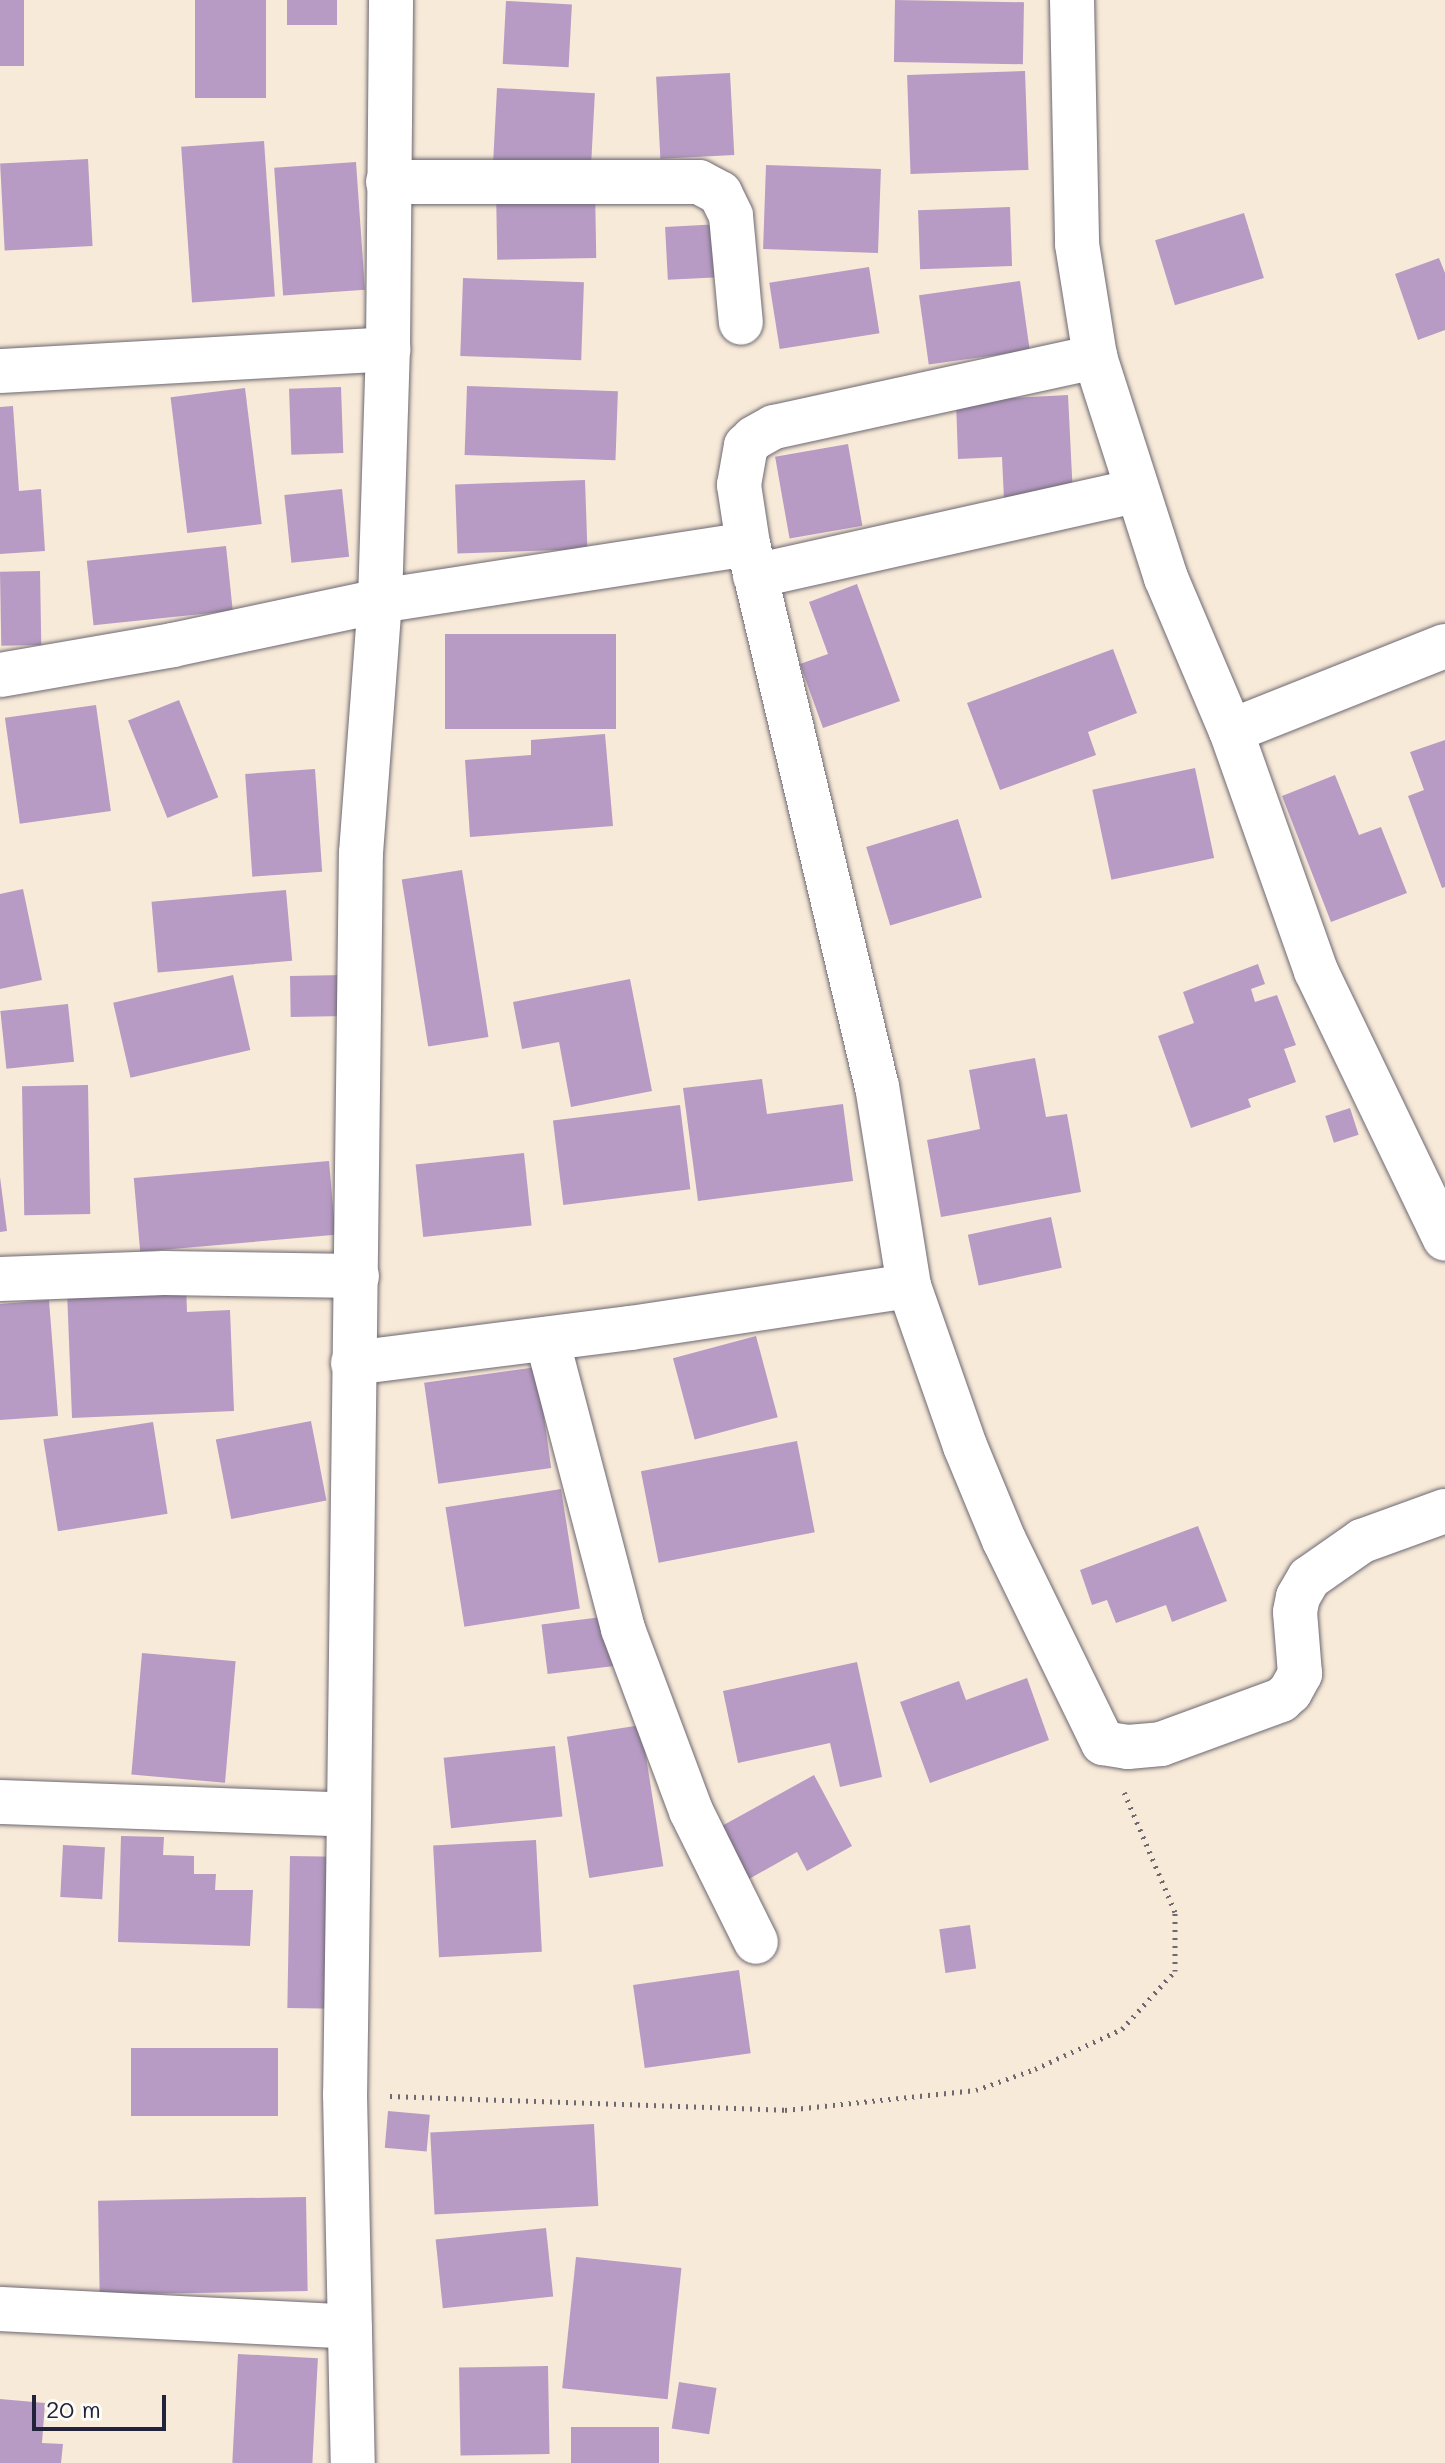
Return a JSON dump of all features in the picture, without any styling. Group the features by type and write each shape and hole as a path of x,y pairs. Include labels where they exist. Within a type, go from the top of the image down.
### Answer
{"street":[{"path":"353,2463 345,2094 353,1363 357,1276 361,853 380,601 388,349 391,0"},
{"path":"1072,0 1077,244 1095,357 1166,578 1231,731 1316,971 1445,1239"},
{"path":"388,182 699,182 720,193 731,216 741,323"},
{"path":"0,371 388,349"},
{"path":"1095,357 774,427 746,446 740,474 752,560 877,1087 909,1286 965,1446 1004,1540 1103,1743 1128,1747 1161,1744 1281,1700 1290,1692 1300,1674 1295,1612 1298,1597 1309,1578 1362,1541 1445,1511"},
{"path":"0,675 173,645 380,601 752,560 1136,491"},
{"path":"1231,731 1445,646"},
{"path":"0,1279 164,1273 357,1276"},
{"path":"353,1363 547,1339 909,1286"},
{"path":"547,1339 623,1629 691,1811 756,1942"},
{"path":"0,1802 349,1815"},
{"path":"0,2309 350,2327"}],"path":[{"path":"345,2094 785,2110 976,2090 1035,2069 1107,2036 1122,2029 1167,1981 1175,1971 1177,1949 1175,1912 1103,1743"}],"building":[{"path":"0,0 24,0 24,66 0,66"},
{"path":"195,0 266,0 266,98 195,98"},
{"path":"287,0 337,0 337,25 287,25"},
{"path":"895,0 1024,2 1023,64 894,62"},
{"path":"506,1 572,4 569,67 503,64"},
{"path":"1025,71 1028,170 911,174 907,75"},
{"path":"730,73 734,155 660,159 656,77"},
{"path":"497,88 595,93 591,167 493,162"},
{"path":"264,141 275,297 192,302 181,147"},
{"path":"88,159 93,246 5,250 0,164"},
{"path":"356,162 365,290 283,295 274,168"},
{"path":"766,165 881,169 878,253 763,249"},
{"path":"595,187 596,258 497,260 496,189"},
{"path":"1010,207 1012,266 920,269 918,210"},
{"path":"1244,213 1264,278 1175,305 1155,240"},
{"path":"721,224 724,277 668,280 665,227"},
{"path":"1439,258 1445,273 1445,330 1418,340 1395,274"},
{"path":"869,267 879,333 780,349 769,283"},
{"path":"463,278 584,282 581,360 460,356"},
{"path":"1020,281 1030,350 929,365 919,295"},
{"path":"467,386 618,391 615,460 465,455"},
{"path":"341,387 343,453 291,455 289,389"},
{"path":"245,388 262,524 187,533 171,397"},
{"path":"1068,395 1073,496 1004,500 1002,457 958,459 956,401"},
{"path":"13,406 19,491 41,489 45,551 0,554 0,407"},
{"path":"848,444 862,526 790,539 775,457"},
{"path":"585,480 587,549 457,553 455,485"},
{"path":"342,489 349,557 291,563 284,495"},
{"path":"226,546 233,611 94,625 87,561"},
{"path":"40,571 41,645 1,646 0,572"},
{"path":"857,584 900,701 823,728 800,664 828,654 809,602"},
{"path":"445,634 616,634 616,729 445,729"},
{"path":"1113,649 1137,713 1088,732 1096,755 1000,790 967,703"},
{"path":"179,700 218,797 167,818 128,721"},
{"path":"96,705 111,811 20,824 5,718"},
{"path":"605,734 613,826 470,837 465,760 531,755 531,740"},
{"path":"1445,740 1445,887 1442,888 1408,796 1424,790 1410,752"},
{"path":"1195,768 1214,858 1111,880 1092,790"},
{"path":"315,769 322,872 252,877 245,774"},
{"path":"1335,775 1359,835 1381,827 1407,893 1331,922 1282,796"},
{"path":"958,819 982,897 890,925 866,847"},
{"path":"462,870 488,1037 428,1046 402,880"},
{"path":"23,889 42,980 0,989 0,894"},
{"path":"286,890 292,961 158,972 152,902"},
{"path":"1258,964 1265,984 1251,989 1255,1002 1277,995 1296,1045 1284,1049 1296,1082 1248,1099 1251,1107 1191,1128 1158,1036 1194,1023 1183,992"},
{"path":"233,975 250,1050 130,1078 113,1003"},
{"path":"345,975 346,1016 291,1017 290,976"},
{"path":"630,979 652,1091 571,1107 559,1042 522,1049 513,1002"},
{"path":"68,1004 74,1062 6,1069 0,1011"},
{"path":"1035,1058 1046,1117 1067,1114 1081,1192 941,1217 927,1140 980,1129 969,1070"},
{"path":"762,1079 767,1114 843,1104 853,1181 698,1201 683,1088"},
{"path":"88,1085 90,1214 24,1215 22,1086"},
{"path":"680,1105 690,1189 563,1205 553,1121"},
{"path":"1350,1108 1359,1135 1334,1143 1325,1116"},
{"path":"524,1153 532,1226 423,1237 416,1164"},
{"path":"329,1161 335,1235 140,1252 134,1178"},
{"path":"0,1177 7,1231 0,1232"},
{"path":"1051,1217 1062,1268 979,1286 968,1235"},
{"path":"186,1285 187,1312 230,1310 234,1411 72,1418 67,1291"},
{"path":"49,1300 58,1416 0,1420 0,1304"},
{"path":"756,1336 778,1417 695,1439 673,1358"},
{"path":"537,1367 551,1468 438,1484 424,1383"},
{"path":"311,1421 326,1501 231,1519 216,1440"},
{"path":"153,1422 168,1514 58,1531 43,1439"},
{"path":"797,1441 815,1532 659,1563 641,1471"},
{"path":"561,1489 580,1609 464,1627 445,1507"},
{"path":"1198,1526 1227,1601 1172,1622 1166,1605 1116,1623 1107,1600 1092,1605 1080,1570"},
{"path":"610,1616 616,1666 548,1674 542,1624"},
{"path":"142,1653 236,1661 225,1783 131,1775"},
{"path":"857,1662 882,1777 840,1787 830,1743 738,1763 723,1691"},
{"path":"1027,1678 1049,1740 930,1783 900,1702 959,1681 966,1700"},
{"path":"641,1725 663,1866 589,1878 567,1737"},
{"path":"555,1746 562,1817 451,1828 444,1758"},
{"path":"814,1775 852,1846 807,1871 797,1852 749,1879 720,1827"},
{"path":"121,1836 164,1837 163,1855 194,1856 194,1874 216,1874 215,1890 253,1890 250,1946 118,1942"},
{"path":"536,1840 542,1952 439,1957 433,1845"},
{"path":"63,1845 105,1847 102,1899 60,1897"},
{"path":"290,1856 339,1857 336,2009 287,2008"},
{"path":"970,1925 976,1969 945,1973 939,1929"},
{"path":"739,1970 751,2053 645,2068 633,1985"},
{"path":"131,2048 278,2048 278,2116 131,2116"},
{"path":"388,2111 430,2115 427,2152 385,2148"},
{"path":"594,2124 598,2206 435,2214 430,2133"},
{"path":"306,2197 308,2291 100,2295 98,2201"},
{"path":"546,2228 553,2297 443,2308 436,2240"},
{"path":"576,2257 681,2268 668,2399 562,2388"},
{"path":"238,2354 318,2358 312,2463 232,2463"},
{"path":"548,2366 550,2454 461,2456 459,2368"},
{"path":"679,2382 717,2388 709,2434 672,2428"},
{"path":"0,2399 45,2403 42,2443 63,2444 61,2463 0,2463"},
{"path":"571,2427 659,2427 659,2463 571,2463"}]}
